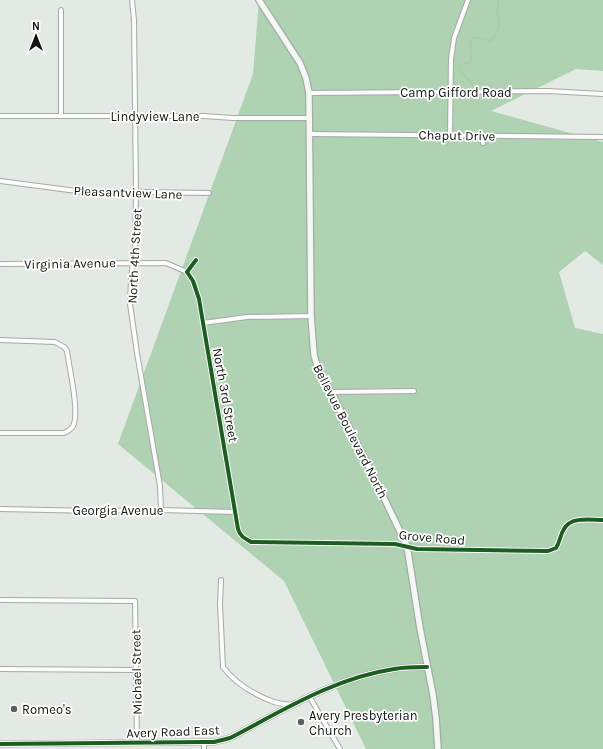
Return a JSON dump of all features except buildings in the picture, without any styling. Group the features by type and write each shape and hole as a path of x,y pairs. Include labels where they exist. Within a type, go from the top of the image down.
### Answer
{"main road":[{"name":"Bellevue Boulevard North","path":"259,0 300,63 306,78 309,93 311,316 314,355 319,372 331,392 377,482 407,546 436,718 438,749"}],"street":[{"name":"North 4th Street","path":"132,0 134,20 136,192 135,244 130,304 160,486 161,510"},
{"path":"450,135 450,69 452,48 454,38 468,0"},
{"path":"61,10 61,116"},
{"name":"Camp Gifford Road","path":"309,93 548,91 603,94"},
{"name":"Lindyview Lane","path":"0,116 204,116 233,118 310,118"},
{"name":"Chaput Drive","path":"310,134 603,137"},
{"path":"483,136 483,143"},
{"name":"Pleasantview Lane","path":"0,181 92,193 209,193"},
{"path":"187,272 196,260"},
{"name":"Virginia Avenue","path":"0,264 166,263 187,272"},
{"name":"North 3rd Street","path":"187,272 199,298 238,529 243,538"},
{"path":"203,323 230,318 311,316"},
{"path":"0,340 55,342 64,347 67,351 76,416 75,422 70,430 64,433 0,433"},
{"path":"331,392 414,391"},
{"name":"Georgia Avenue","path":"0,509 235,512"},
{"name":"Grove Road","path":"243,538 251,542 395,544 416,549 548,551 556,548 563,530 567,525 580,520 603,520"},
{"path":"221,580 220,611 223,667 233,677 257,694 275,702 293,705"},
{"name":"Michael Street","path":"0,600 135,601 137,743"},
{"name":"Avery Road East","path":"0,744 214,742 230,738 309,696 340,684 383,671 401,668 427,667"},
{"path":"0,669 136,670"},
{"path":"309,696 340,749"},
{"path":"204,742 204,749"}],"green space":[{"path":"259,0 603,0 603,71 576,69 491,111 603,142 603,265 585,251 559,272 575,328 603,334 603,749 366,749 284,581 118,444 253,74"}],"waterway":[{"path":"472,85 461,73 460,67 461,64 470,63 472,38 479,37 491,41 495,36 499,26 499,18 497,15 498,0"}],"cycle path":[{"path":"196,260 187,272 193,281 199,299 238,529 241,535 246,539 251,542 395,544 417,549 548,551 556,548 564,529 571,522 587,519 603,520"},
{"path":"0,744 214,742 230,738 309,697 350,680 372,673 394,669 406,667 427,667"}],"place":[{"name":"Romeo's","path":"14,709"},
{"name":"Avery Presbyterian Church","path":"301,722"}]}
